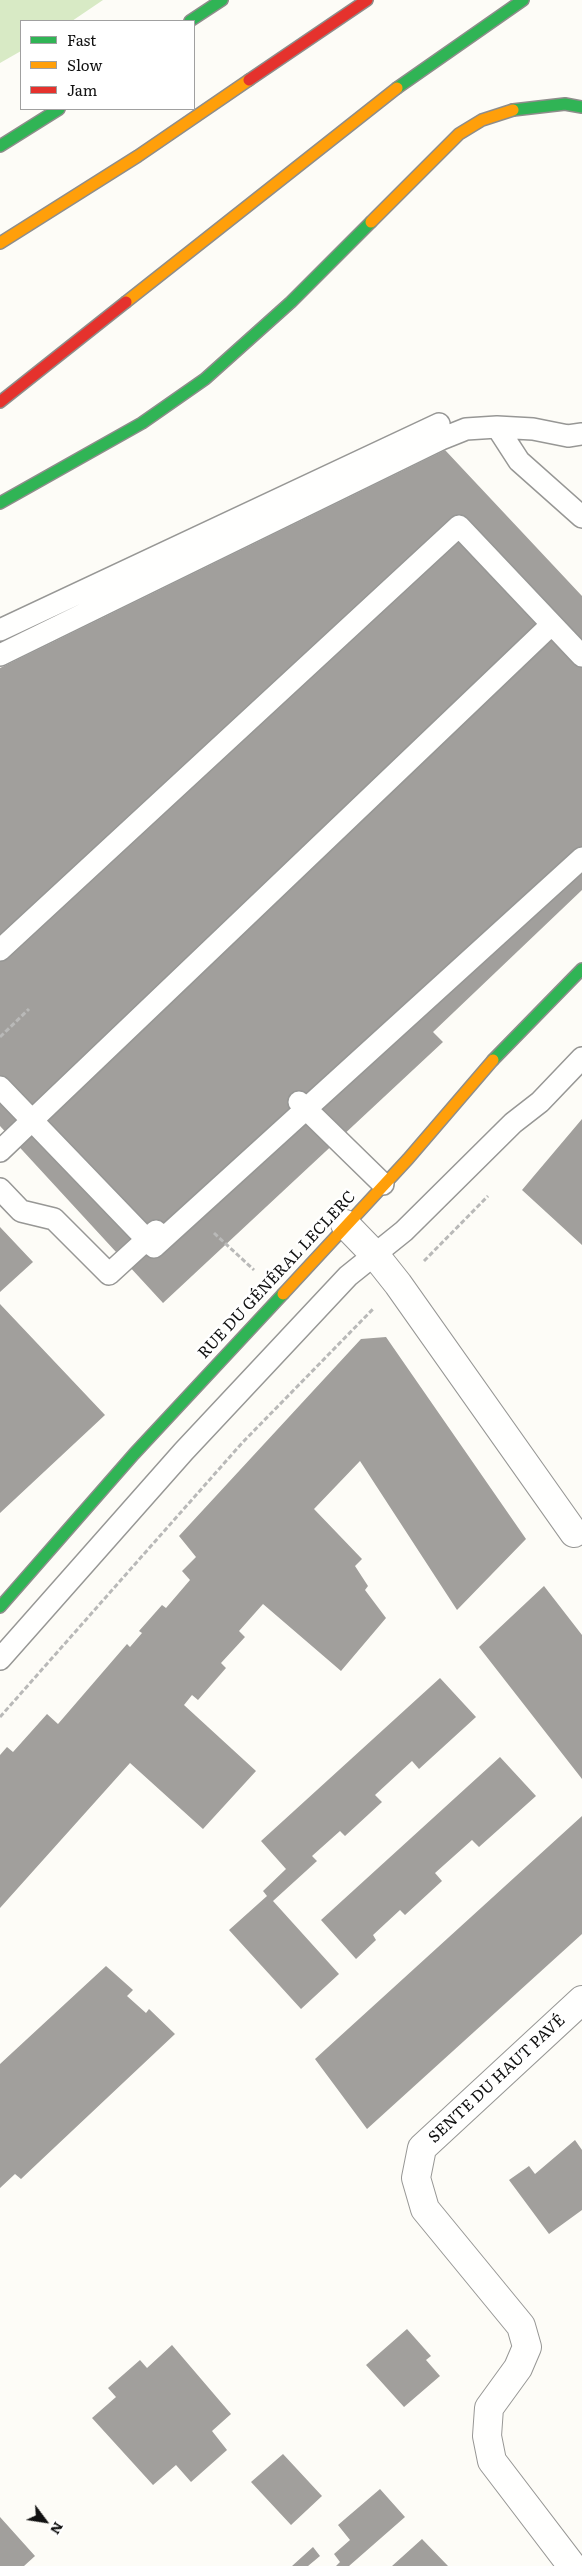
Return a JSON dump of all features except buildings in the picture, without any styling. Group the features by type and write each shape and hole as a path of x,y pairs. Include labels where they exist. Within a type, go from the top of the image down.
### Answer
{"main road":[{"path":"192,20 222,0"},
{"path":"0,243 138,156 367,0"},
{"path":"0,402 407,80 523,0"},
{"path":"0,503 142,423 205,379 291,302 459,134 482,120 508,111 565,104 582,107"},
{"path":"0,146 57,110"},
{"name":"RUE DU GÉNÉRAL LECLERC","path":"0,1607 134,1454 345,1224 408,1159 501,1051 582,969"}],"street":[{"path":"345,1224 375,1255 398,1284 578,1539"},
{"name":"SENTE DU HAUT PAVÉ","path":"572,2566 492,2461 487,2436 489,2408 518,2368 526,2347 521,2326 425,2209 416,2178 422,2148 582,2000"}],"lane":[{"path":"0,630 440,424 466,429 497,427 532,429 568,436 582,434"},
{"path":"497,427 519,461 582,517"},
{"path":"0,655 440,439 466,429"},
{"path":"0,950 459,526 582,656"},
{"path":"0,1151 551,625"},
{"path":"0,1189 21,1211 54,1219 109,1274 582,845"},
{"path":"0,1087 154,1247 582,858"},
{"path":"0,1659 184,1450 348,1276 404,1231 513,1123 540,1102 582,1058"},
{"path":"299,1102 383,1184"}],"path":[{"path":"0,1037 29,1009"},
{"path":"224,1243 254,1270"},
{"path":"0,1717 242,1443 380,1302"}],"green space":[{"path":"0,0 103,0 73,20 20,20 20,52 0,63"}],"traffic: fast":[{"path":"192,20 222,0"},
{"path":"397,88 523,0"},
{"path":"513,110 565,104 582,107"},
{"path":"0,146 57,110"},
{"path":"0,503 142,423 205,379 291,302 371,222"},
{"path":"493,1060 582,969"},
{"path":"0,1607 134,1454 283,1294"}],"traffic: slow":[{"path":"0,243 138,156 249,80"},
{"path":"126,302 397,88"},
{"path":"371,222 459,134 482,120 513,110"},
{"path":"283,1294 408,1159 493,1060"}],"traffic: jam":[{"path":"249,80 367,0"},
{"path":"0,402 126,302"}]}
